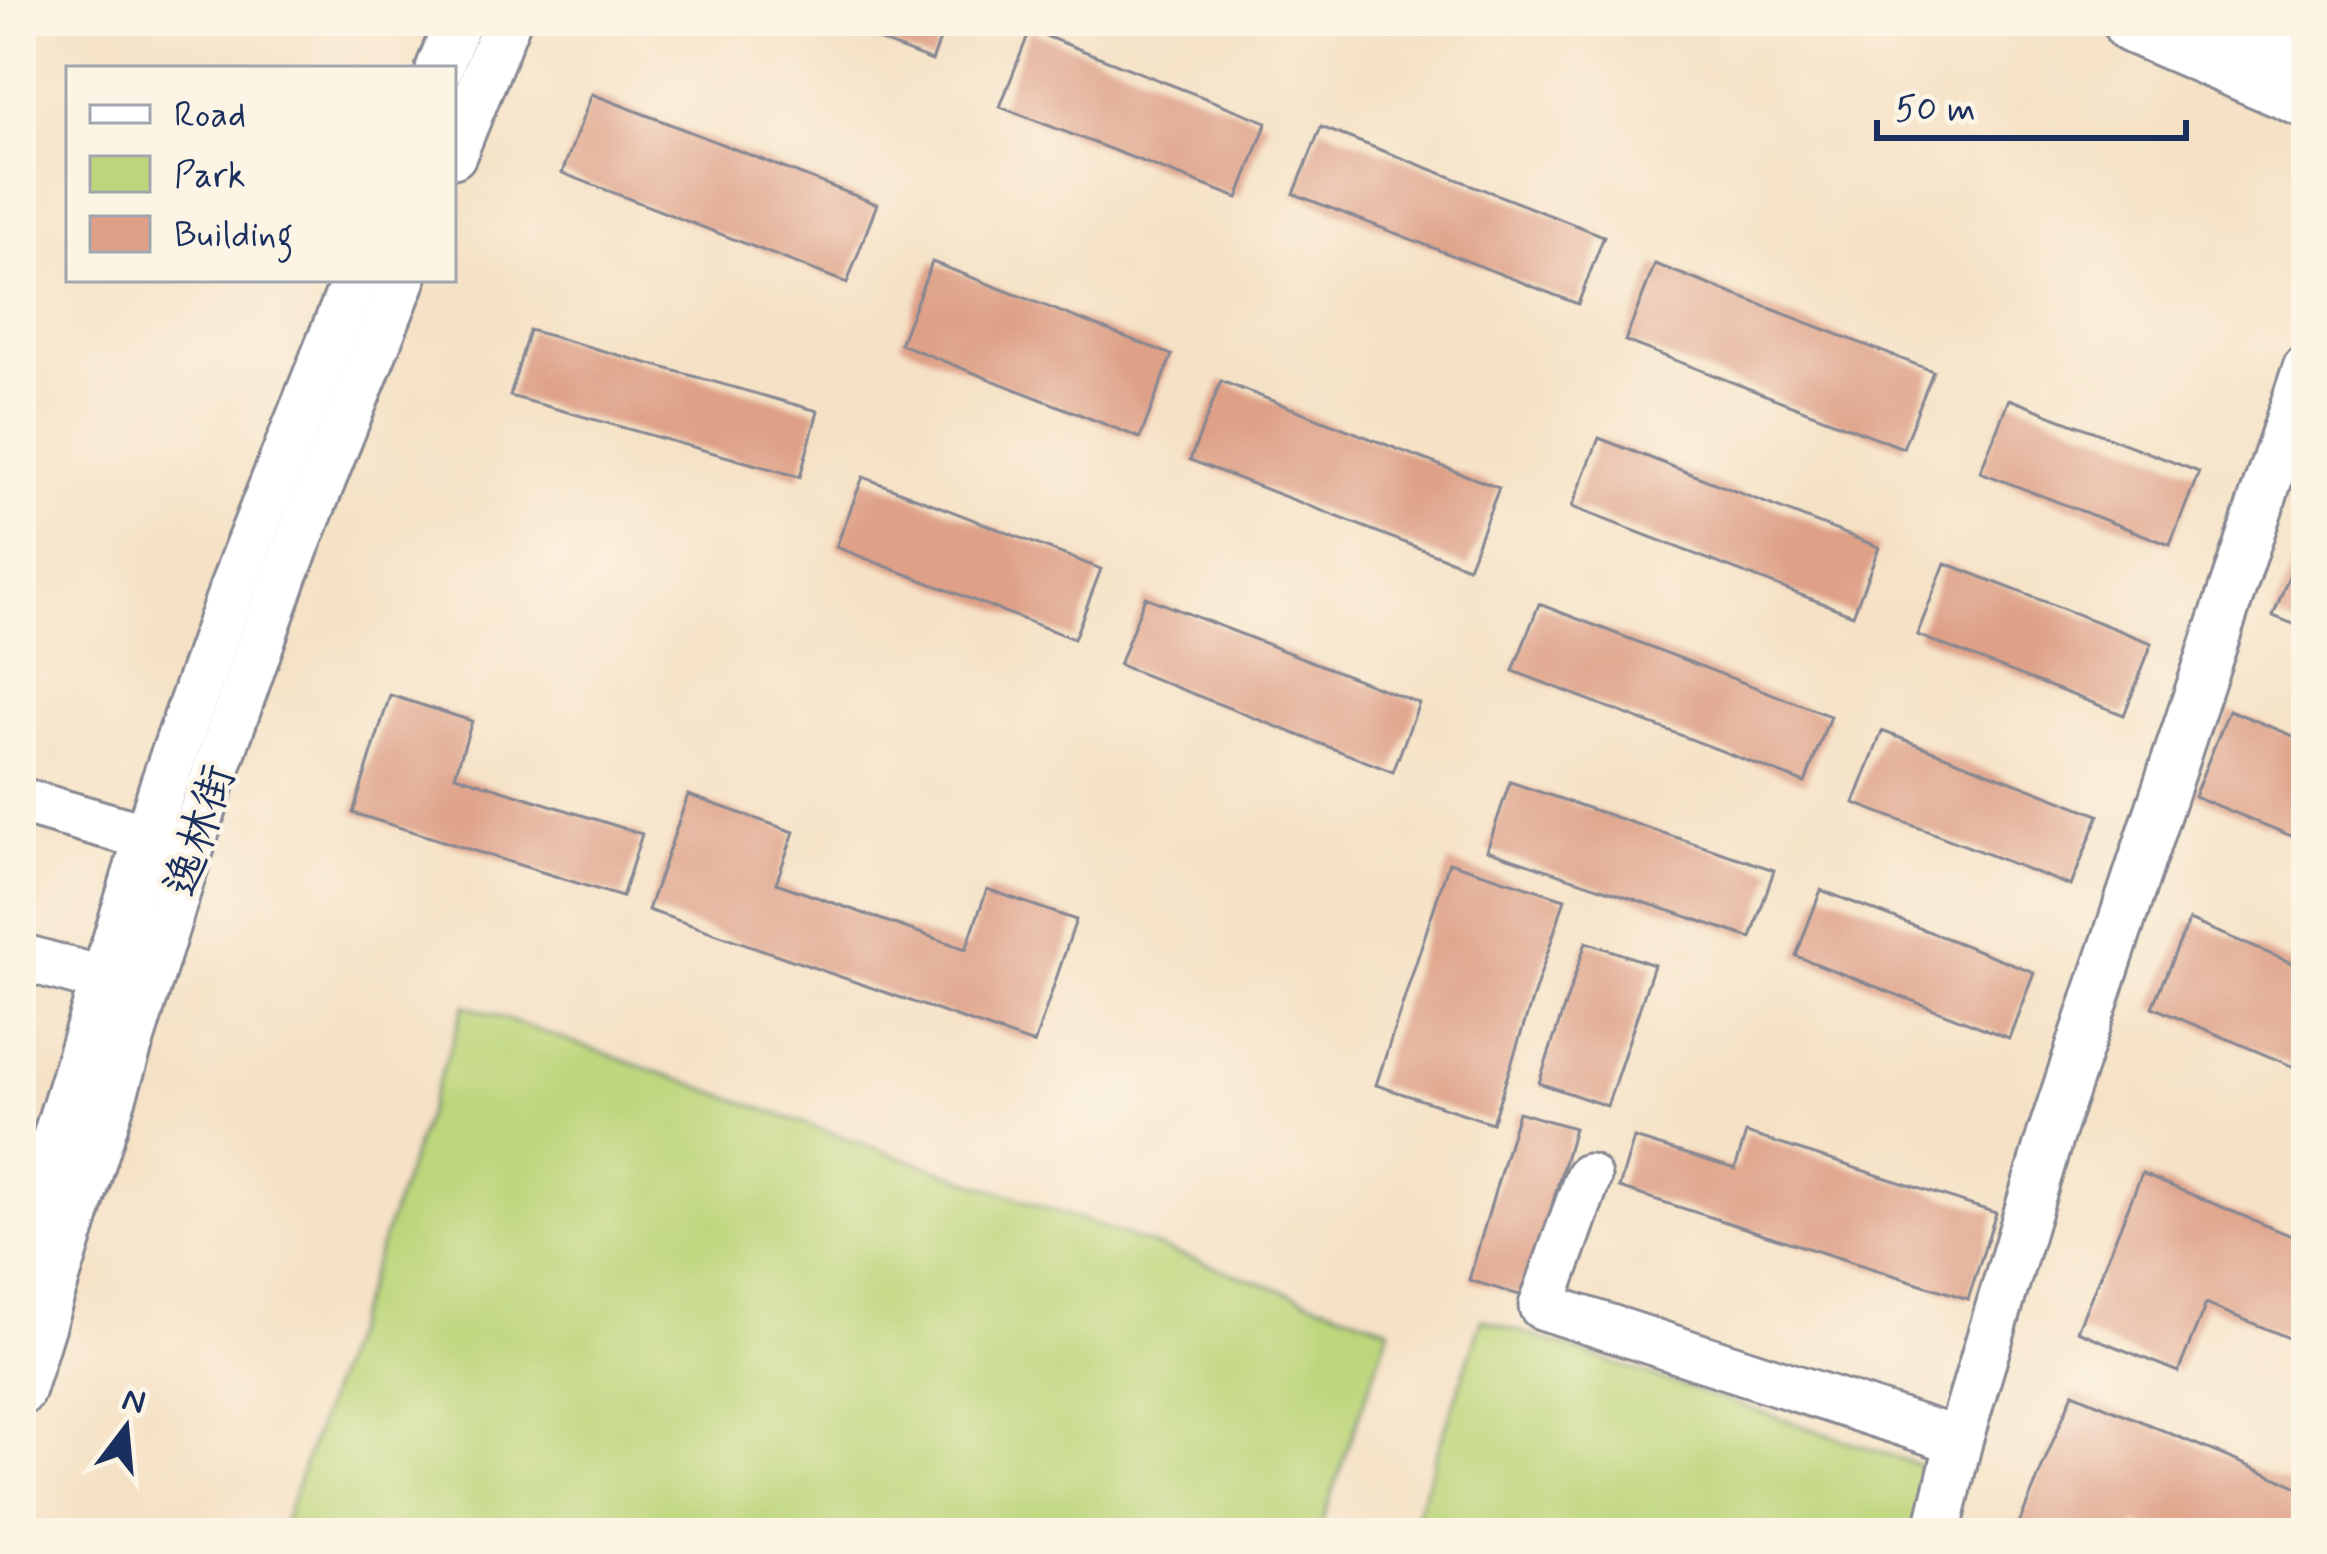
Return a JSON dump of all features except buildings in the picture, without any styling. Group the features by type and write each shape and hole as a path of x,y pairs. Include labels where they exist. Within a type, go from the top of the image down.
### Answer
{"highway":[{"path":"2136,21 2306,94"},
{"path":"2265,21 2306,38"}],"street":[{"path":"440,66 458,21"},
{"path":"456,148 507,21"},
{"name":"逸林街","path":"21,1252 147,837 244,556 354,282"},
{"name":"逸林街","path":"21,1392 191,850 285,574 402,282"},
{"path":"1937,1533 1959,1441 2051,1133 2306,368"},
{"path":"21,801 191,850"},
{"path":"21,957 104,980"},
{"path":"1588,1178 1542,1306 1959,1441"}],"green space":[{"path":"465,1005 1390,1328 1318,1533 280,1533"},
{"path":"1482,1319 1937,1471 1917,1533 1410,1533"}]}
